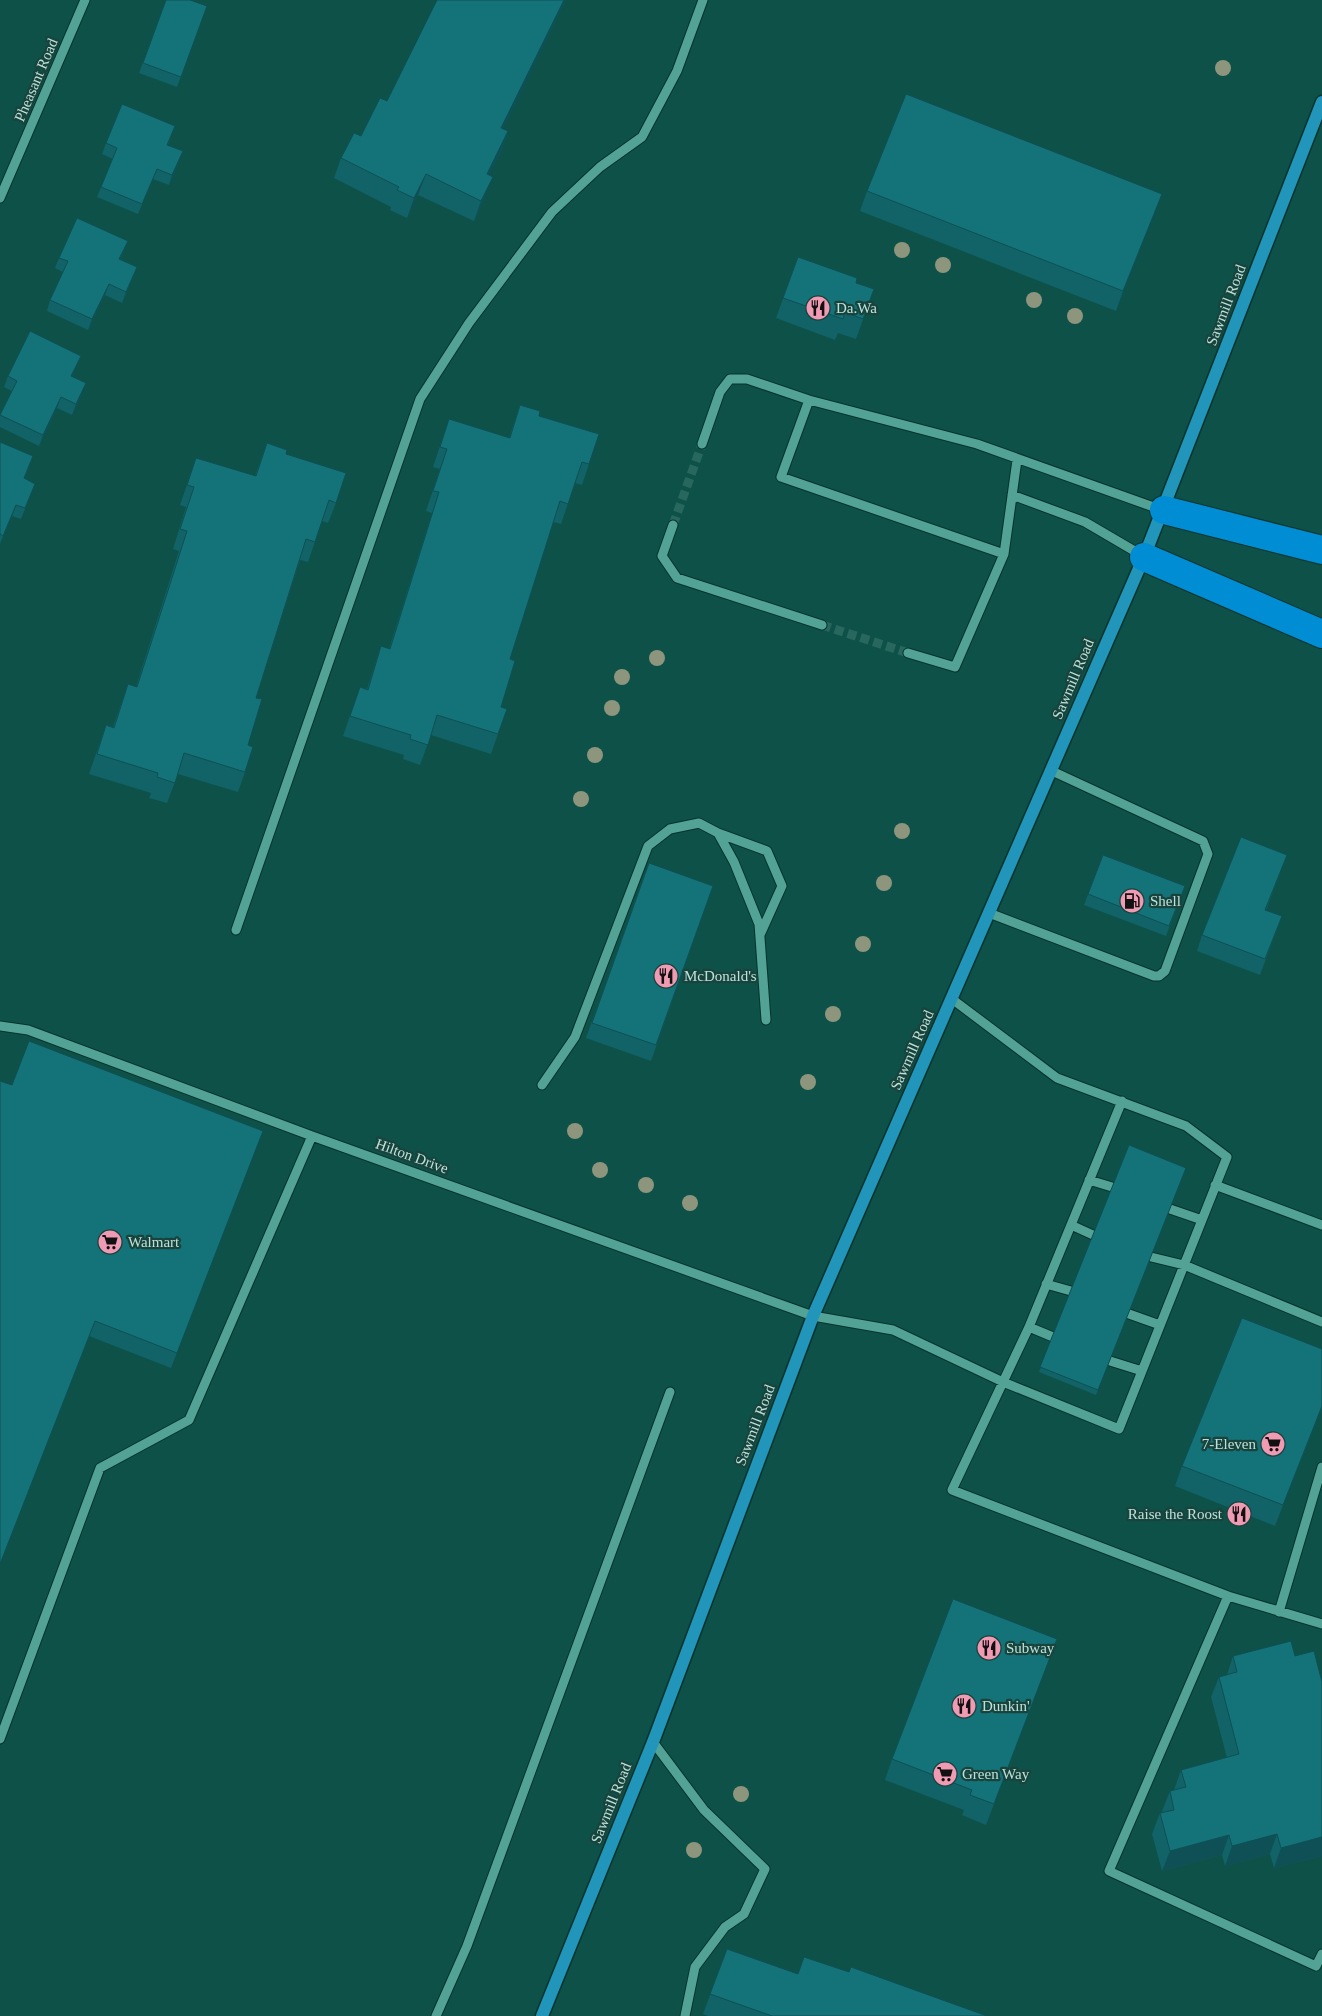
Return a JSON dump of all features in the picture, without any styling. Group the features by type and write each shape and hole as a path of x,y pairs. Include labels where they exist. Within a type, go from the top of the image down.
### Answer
{"highway":[{"path":"1164,510 1322,550"},
{"path":"1144,557 1322,634"}],"main road":[{"name":"Sawmill Road","path":"542,2016 653,1742 813,1316 1052,771 1164,510 1322,102"}],"street":[{"name":"Pheasant Road","path":"0,198 85,0"},
{"path":"236,930 420,399 469,323 552,212 600,167 642,137 677,70 703,0"},
{"path":"702,444 720,392 730,379 747,379 809,400 977,444 1017,460 1164,510"},
{"path":"809,400 781,477 1004,554"},
{"path":"908,653 955,667 1004,554 1017,460"},
{"path":"1012,495 1085,522 1144,557"},
{"path":"672,526 662,556 677,578 822,625"},
{"path":"990,913 1154,976 1159,976 1165,971 1208,854 1206,846 1203,841 1052,771"},
{"path":"542,1085 575,1037 648,846 670,829 699,823 718,833 767,851 782,886 760,935"},
{"path":"718,833 734,862 759,924 766,1020"},
{"path":"952,999 1057,1078 1186,1126 1227,1157 1142,1371 1110,1361"},
{"name":"Hilton Drive","path":"0,1026 28,1030 312,1136 813,1316 893,1330 1002,1382 1119,1429 1142,1371"},
{"path":"1122,1101 1028,1327 952,1490 1228,1596 1322,1624"},
{"path":"0,1739 100,1468 189,1420 312,1136"},
{"path":"1089,1180 1112,1187"},
{"path":"1215,1185 1322,1225"},
{"path":"1170,1209 1202,1220"},
{"path":"1070,1225 1093,1235"},
{"path":"1151,1257 1184,1265 1322,1322"},
{"path":"1046,1284 1071,1291"},
{"path":"1129,1314 1160,1325"},
{"path":"1028,1327 1053,1337"},
{"path":"436,2016 470,1936 670,1392"},
{"path":"1280,1612 1322,1467"},
{"path":"1228,1596 1109,1871 1316,1966 1322,1954"},
{"path":"653,1742 704,1810 765,1869 744,1914 725,1927 695,1967 685,2016"}],"building":[{"path":"166,0 190,0 207,6 181,77 143,63"},
{"path":"437,0 564,0 501,128 508,131 487,174 493,177 481,201 426,174 414,198 397,190 399,187 341,158 354,133 361,136 380,98 387,101"},
{"path":"906,94 1162,194 1123,291 867,191"},
{"path":"122,104 175,126 167,145 183,151 172,175 157,169 142,204 101,187 117,148 106,143"},
{"path":"77,218 128,241 119,259 137,267 126,292 109,284 92,319 50,300 68,261 59,258"},
{"path":"798,257 857,278 856,283 874,289 863,319 845,312 843,319 783,298"},
{"path":"30,331 81,356 71,376 86,383 76,404 61,397 43,435 0,415 17,381 8,376"},
{"path":"520,405 540,411 539,416 599,434 589,464 582,462 568,504 560,501 510,659 515,661 501,707 507,709 498,734 437,715 428,745 410,739 411,735 350,716 360,687 368,690 381,646 390,649 439,492 433,491 447,449 440,447 449,419 510,438"},
{"path":"0,442 33,456 24,478 35,484 25,508 16,505 3,536 0,534"},
{"path":"267,443 287,450 286,454 346,473 336,503 329,500 315,542 306,539 256,698 262,699 248,745 253,747 245,772 184,753 175,783 157,777 158,773 97,754 106,725 114,728 128,684 137,687 187,531 180,529 194,487 187,485 196,458 256,476"},
{"path":"1241,837 1287,855 1265,910 1282,916 1265,959 1202,935"},
{"name":"Shell","path":"1103,855 1185,886 1169,926 1088,894"},
{"path":"649,863 713,886 656,1045 592,1023"},
{"name":"Walmart","path":"29,1041 263,1131 177,1353 95,1321 0,1564 0,1081 12,1085"},
{"path":"1129,1145 1186,1168 1098,1390 1040,1367"},
{"path":"1242,1318 1322,1349 1322,1406 1283,1505 1182,1466"},
{"path":"953,1599 1057,1639 994,1804 970,1795 972,1790 892,1759"},
{"path":"1291,1641 1295,1656 1314,1651 1322,1682 1322,1837 1281,1848 1277,1834 1232,1846 1229,1835 1170,1851 1160,1813 1174,1810 1170,1791 1186,1787 1181,1770 1239,1754 1219,1677 1237,1672 1233,1656"},
{"path":"727,1949 798,1974 804,1957 849,1972 851,1967 987,2016 772,2016 710,1994"}],"tunnel":[{"path":"673,525 702,444"},
{"path":"822,625 908,653"}],"place":[{"name":"Da.Wa","path":"818,308"},
{"name":"Shell","path":"1132,901"},
{"name":"McDonald's","path":"666,976"},
{"name":"Walmart","path":"110,1242"},
{"name":"7-Eleven","path":"1273,1444"},
{"name":"Raise the Roost","path":"1239,1514"},
{"name":"Subway","path":"989,1648"},
{"name":"Dunkin'","path":"964,1706"},
{"name":"Green Way","path":"945,1774"}]}
